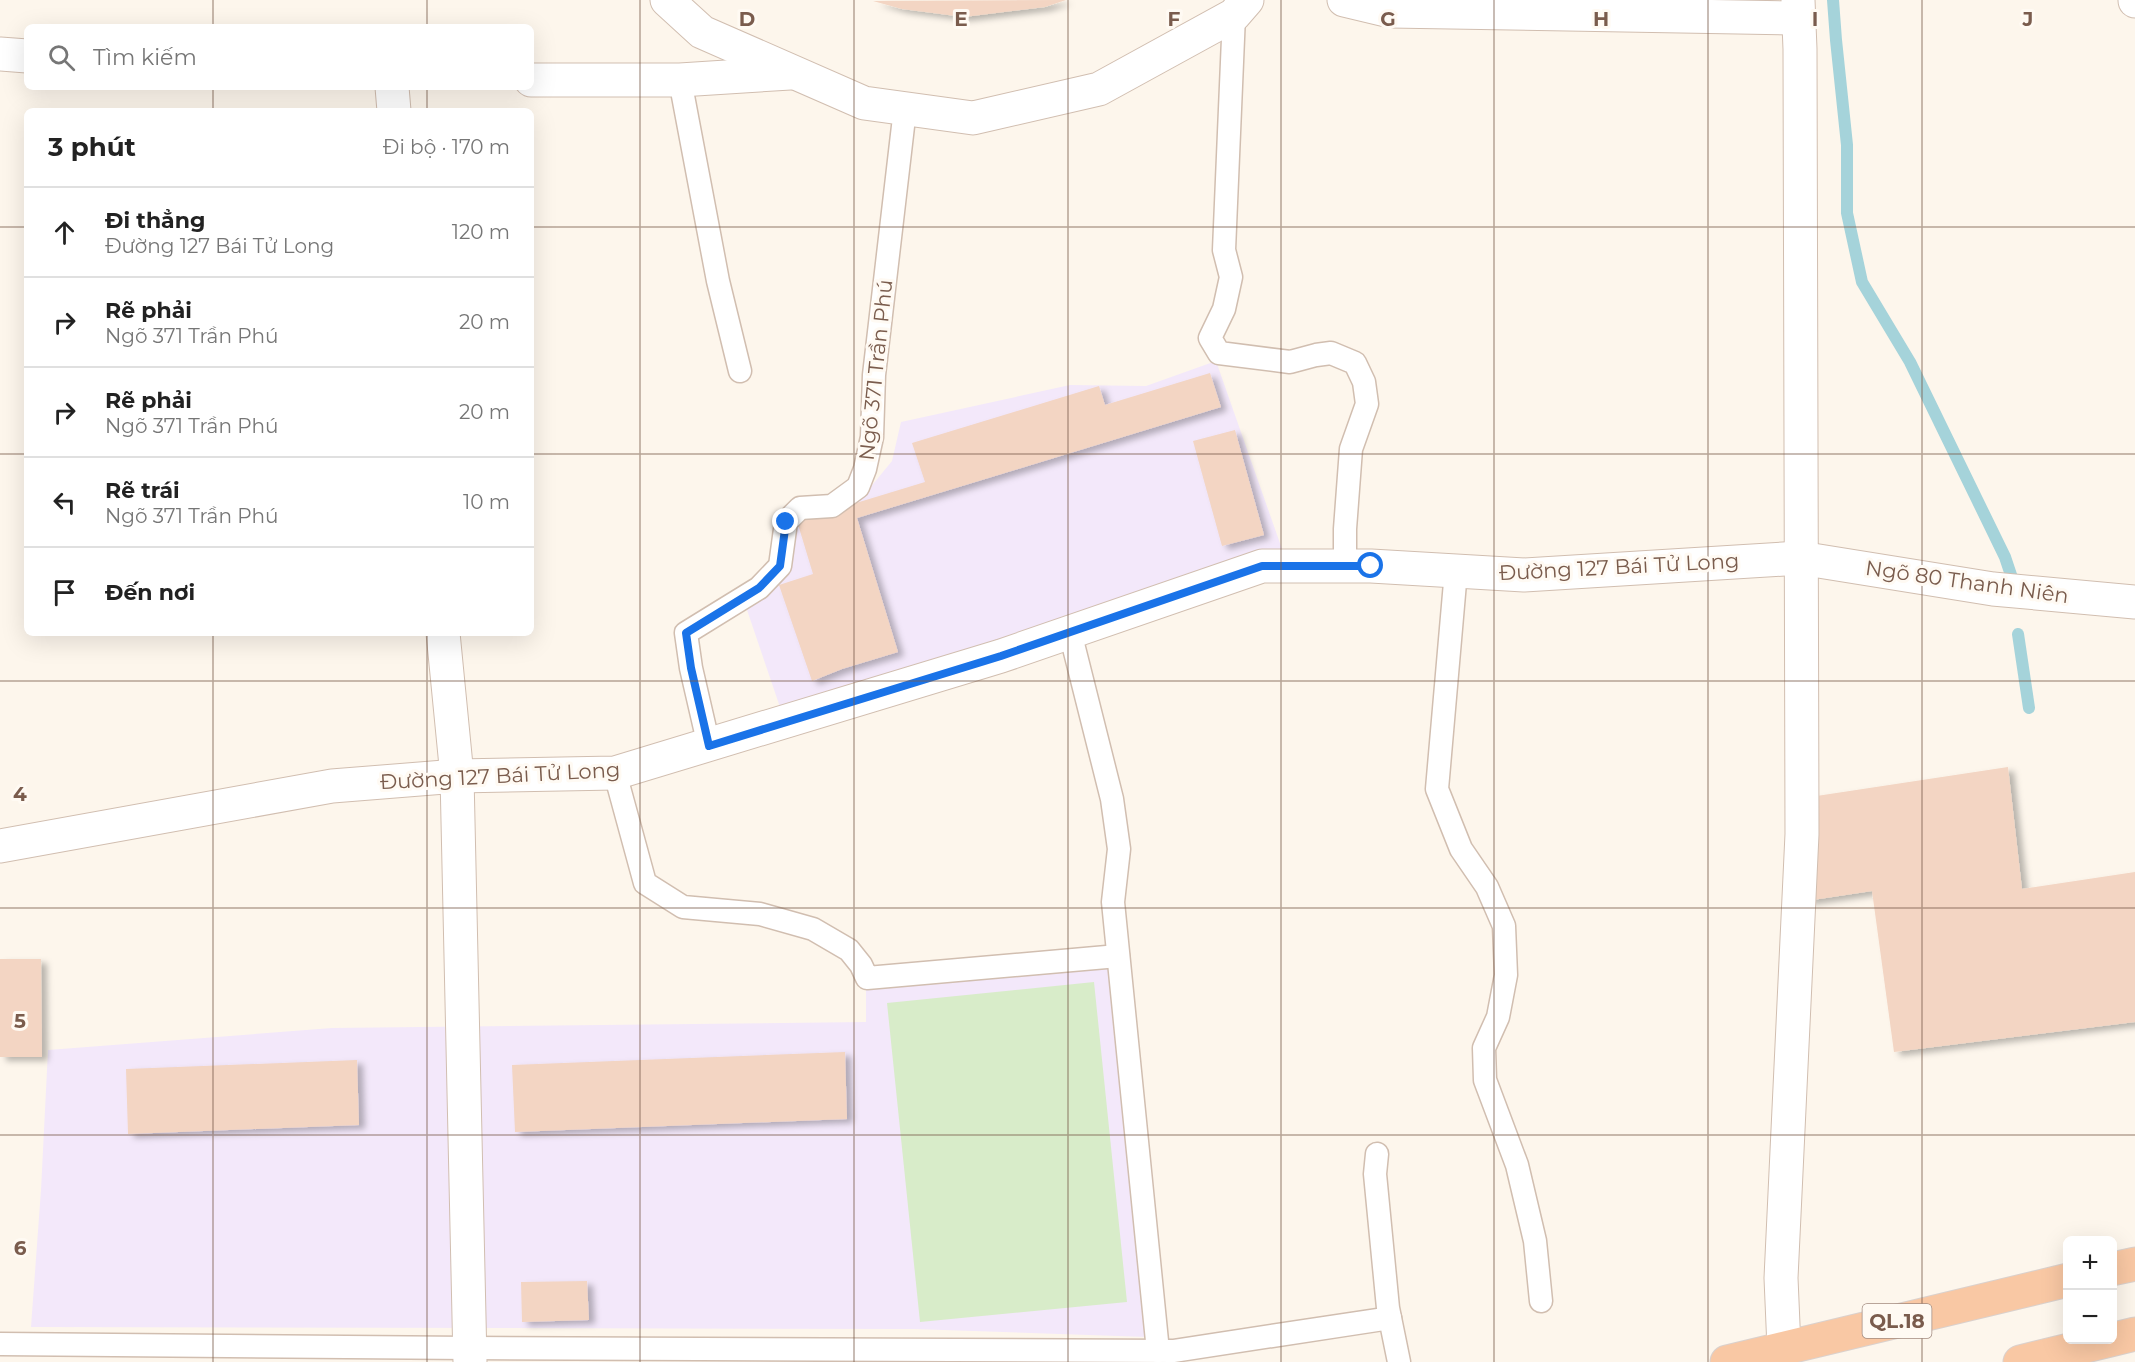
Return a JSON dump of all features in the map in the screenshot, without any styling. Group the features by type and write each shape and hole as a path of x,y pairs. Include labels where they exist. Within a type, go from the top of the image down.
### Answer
{"highway":[{"path":"2117,1268 2135,1264"},
{"name":"QL.18","path":"1727,1362 2063,1281"},
{"path":"2020,1362 2135,1334"}],"street":[{"path":"667,0 702,32 864,103 973,118 1099,90 1240,8"},
{"path":"1344,0 1390,11 1798,9 1802,834 1781,1278 1784,1348"},
{"path":"0,54 24,56"},
{"path":"534,80 680,80 795,73"},
{"path":"392,90 394,108"},
{"name":"Đường 127 Bái Tử Long","path":"0,846 332,786 457,776 615,773 1001,656 1262,566 1345,566 1524,575 1800,558"},
{"name":"Ngõ 80 Thanh Niên","path":"1800,558 1994,589 2135,602"},
{"path":"443,636 457,776 470,1355"}],"lane":[{"path":"1240,8 1224,250 1231,277 1224,309 1210,338 1219,353 1290,362 1316,355 1331,354 1355,363 1365,382 1367,404 1351,449 1345,530 1345,566"},
{"path":"680,80 718,281 740,370"},
{"name":"Ngõ 371 Trần Phú","path":"709,746 691,668 686,633 759,588 780,566 786,522 800,508 832,506 858,487 865,469 872,437 874,375 905,109"},
{"path":"1456,571 1437,789 1461,849 1487,887 1504,926 1506,975 1498,1017 1484,1048 1485,1080 1517,1164 1535,1241 1542,1301"},
{"path":"1070,632 1112,799 1119,849 1113,903 1158,1351"},
{"path":"615,773 645,883 683,907 760,914 813,929 849,950 861,965 867,978 1118,956"},
{"path":"1377,1154 1375,1174 1390,1318 1400,1362"},
{"path":"0,1344 470,1355 1173,1351 1390,1318"}],"shaded area":[{"path":"1216,361 1282,549 782,713 747,610 767,595 799,516 869,489 892,461 901,422 1070,385 1146,386"},
{"path":"1115,965 1147,1337 914,1329 31,1327 48,1050 332,1028 866,1022 866,988"}],"green space":[{"path":"1094,982 1127,1302 920,1322 887,1003"}],"building":[{"path":"1066,0 1045,7 964,17 902,9 873,1"},
{"path":"1210,373 1221,407 857,518 898,652 812,681 779,585 813,574 797,521 925,482 912,443 1099,386 1105,405"},
{"path":"1235,430 1264,535 1222,546 1193,441"},
{"path":"2008,767 2022,889 2135,872 2135,1022 1894,1052 1872,891 1806,901 1810,797"},
{"path":"0,959 41,959 42,1057 0,1057"},
{"path":"845,1052 847,1119 515,1132 512,1065"},
{"path":"357,1060 359,1125 128,1134 126,1069"},
{"path":"587,1281 589,1320 522,1322 521,1282"}],"waterway":[{"path":"1833,0 1847,145 1847,213 1862,282 1910,362 2005,557 2014,584"},
{"path":"2018,634 2029,708"}],"route":[{"path":"786,522 780,566 759,588 686,633 691,668 709,746 1001,656 1262,566 1371,566"}]}
